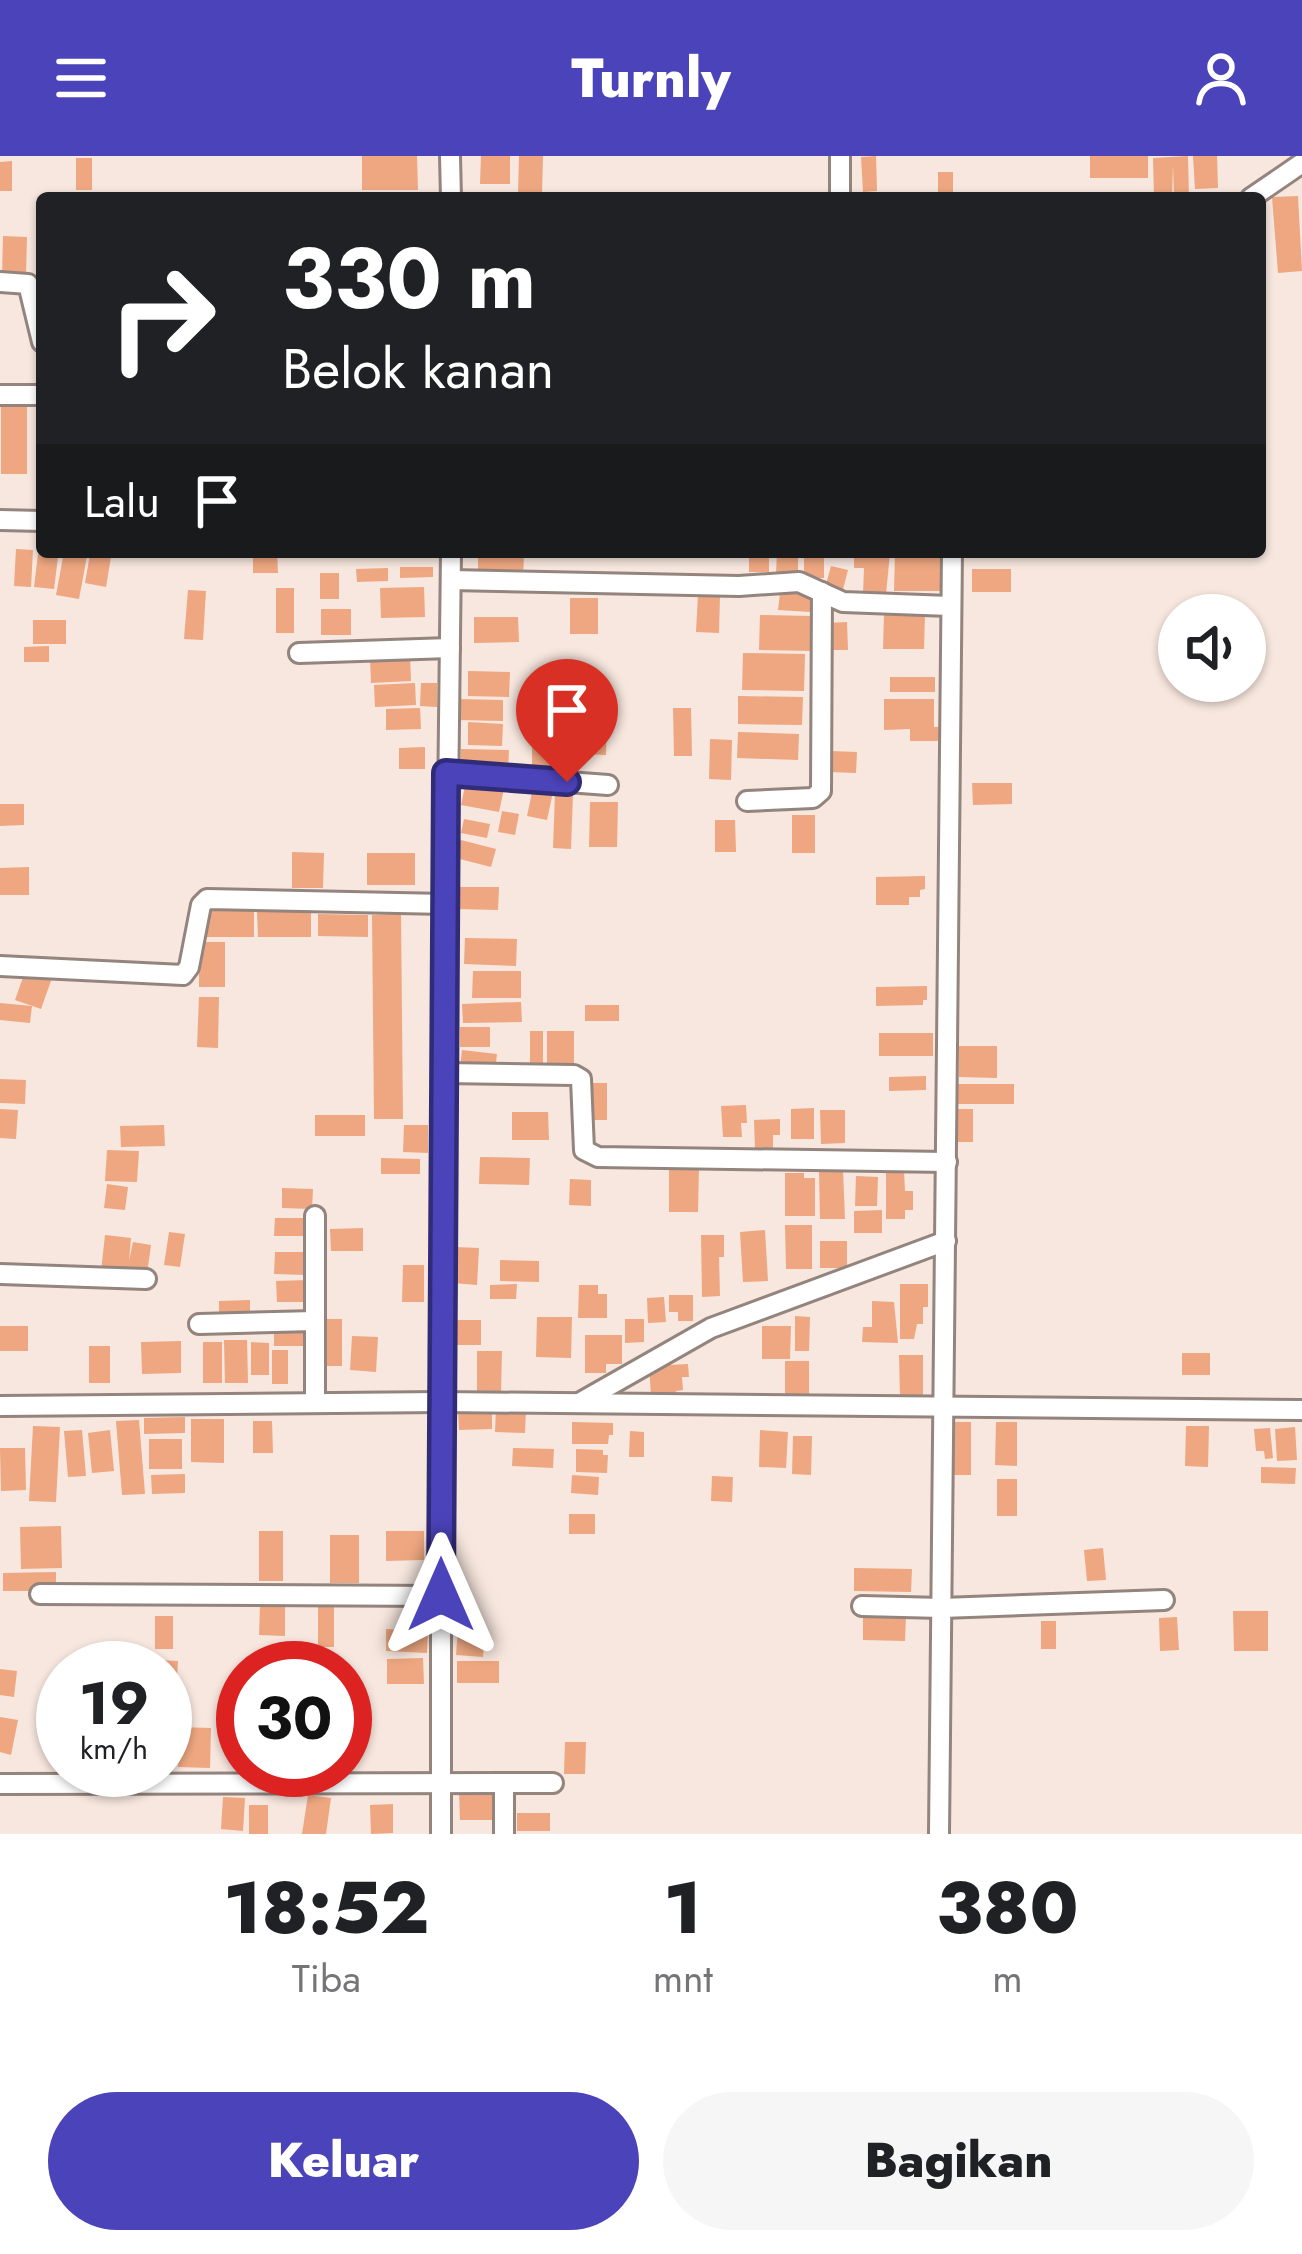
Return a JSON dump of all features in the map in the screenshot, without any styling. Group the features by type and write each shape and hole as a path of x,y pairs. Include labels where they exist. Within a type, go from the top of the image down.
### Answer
{"street":[{"path":"451,156 451,192"},
{"path":"840,156 840,192"},
{"path":"1260,192 1302,163"},
{"path":"0,282 28,284 36,317"},
{"path":"0,394 36,395"},
{"path":"0,520 36,521"},
{"path":"441,1834 446,773 452,558"},
{"path":"939,1834 952,558"},
{"path":"451,580 739,586 800,582 843,602 950,606"},
{"path":"747,801 813,798 821,791 822,592"},
{"path":"299,653 449,649"},
{"path":"446,773 608,785"},
{"path":"0,966 183,974 189,968 201,905 207,899 446,904"},
{"path":"444,1073 581,1079 584,1150 598,1157 947,1162"},
{"path":"314,1216 315,1403"},
{"path":"578,1403 711,1328 946,1241"},
{"path":"0,1274 146,1280"},
{"path":"199,1324 314,1321"},
{"path":"0,1406 441,1402 1302,1410"},
{"path":"40,1594 441,1595"},
{"path":"862,1606 942,1609 1164,1600"},
{"path":"0,1784 553,1783"},
{"path":"504,1784 504,1834"}],"building":[{"path":"362,156 417,156 418,190 362,190"},
{"path":"481,156 510,156 510,184 480,184"},
{"path":"519,156 543,156 542,192 518,192"},
{"path":"876,156 877,191 863,192 861,157"},
{"path":"1090,156 1148,156 1148,178 1090,178"},
{"path":"1188,156 1189,192 1174,192 1173,165 1172,192 1154,192 1153,158"},
{"path":"1193,156 1217,156 1218,188 1195,189"},
{"path":"76,158 92,158 92,190 76,190"},
{"path":"12,161 12,191 0,191 0,162"},
{"path":"938,172 953,172 953,192 938,192"},
{"path":"1298,196 1302,271 1278,273 1272,197"},
{"path":"3,236 27,237 26,278 2,278"},
{"path":"1,405 27,405 27,474 1,474"},
{"path":"16,549 33,550 31,587 14,586"},
{"path":"38,558 58,558 54,589 34,587"},
{"path":"63,558 87,558 79,599 56,595"},
{"path":"89,558 111,558 106,587 85,583"},
{"path":"253,558 277,558 278,573 253,573"},
{"path":"478,558 524,558 523,577 478,577"},
{"path":"749,558 769,558 769,572 749,572"},
{"path":"777,558 798,558 798,574 776,574"},
{"path":"804,558 824,558 824,578 804,578"},
{"path":"854,558 890,558 886,594 863,594 864,568 854,568"},
{"path":"895,558 943,558 942,591 894,591"},
{"path":"831,566 848,570 842,593 825,588"},
{"path":"400,567 433,567 433,577 400,578"},
{"path":"388,568 388,581 357,582 356,569"},
{"path":"972,569 1011,569 1011,592 972,592"},
{"path":"320,573 339,573 339,599 320,599"},
{"path":"424,587 425,617 381,618 380,588"},
{"path":"276,588 294,588 294,633 276,633"},
{"path":"188,590 206,591 203,640 184,639"},
{"path":"780,593 811,595 810,612 778,610"},
{"path":"698,595 720,595 719,633 696,632"},
{"path":"570,598 598,598 598,634 570,634"},
{"path":"321,609 351,609 351,635 321,635"},
{"path":"884,614 925,614 924,649 883,649"},
{"path":"760,615 813,616 812,651 759,650"},
{"path":"474,617 518,617 519,642 474,643"},
{"path":"33,620 66,620 66,644 33,644"},
{"path":"847,622 848,650 828,650 827,623"},
{"path":"49,646 49,662 24,662 24,647"},
{"path":"743,653 805,654 804,691 742,690"},
{"path":"410,656 411,681 371,683 370,658"},
{"path":"468,671 510,672 509,697 468,696"},
{"path":"890,677 935,677 935,692 890,692"},
{"path":"415,683 416,705 375,707 374,685"},
{"path":"421,683 437,683 437,707 420,706"},
{"path":"738,696 803,697 802,725 738,724"},
{"path":"458,699 503,700 503,721 457,720"},
{"path":"884,699 934,699 934,727 944,727 944,741 910,741 910,729 884,730"},
{"path":"420,708 421,729 386,730 386,709"},
{"path":"673,708 691,708 692,756 674,756"},
{"path":"581,713 607,714 606,755 579,754"},
{"path":"468,722 503,724 502,746 468,745"},
{"path":"738,732 799,734 798,760 737,758"},
{"path":"710,739 732,740 731,780 709,779"},
{"path":"532,746 554,747 554,772 532,772"},
{"path":"425,747 425,769 399,769 399,748"},
{"path":"461,749 509,750 508,771 461,770"},
{"path":"830,751 857,752 856,773 829,772"},
{"path":"467,777 505,784 499,812 461,805"},
{"path":"972,783 1012,783 1012,804 973,805"},
{"path":"533,788 553,792 547,820 527,816"},
{"path":"555,793 573,794 571,849 553,848"},
{"path":"590,802 618,802 617,847 589,847"},
{"path":"0,804 24,804 24,825 0,826"},
{"path":"502,811 519,814 515,835 498,832"},
{"path":"792,815 815,815 815,853 792,853"},
{"path":"464,819 490,824 487,838 461,833"},
{"path":"715,820 735,820 736,852 715,852"},
{"path":"457,839 496,849 491,867 452,857"},
{"path":"292,852 324,853 323,888 292,888"},
{"path":"367,853 415,853 415,885 367,885"},
{"path":"29,867 29,895 0,895 0,868"},
{"path":"925,876 925,889 920,890 920,897 909,897 909,905 876,905 876,877"},
{"path":"457,887 499,887 498,910 457,909"},
{"path":"206,910 254,910 254,937 206,937"},
{"path":"257,912 311,912 311,937 258,937"},
{"path":"318,914 368,915 368,937 318,936"},
{"path":"401,914 403,1119 374,1119 372,915"},
{"path":"465,938 517,939 516,966 464,964"},
{"path":"199,942 225,942 225,987 199,987"},
{"path":"26,969 52,978 41,1009 15,1000"},
{"path":"473,971 521,971 521,998 472,998"},
{"path":"927,986 923,1005 876,1006 876,987"},
{"path":"199,997 219,997 218,1048 197,1047"},
{"path":"521,1002 522,1022 463,1023 462,1004"},
{"path":"0,1003 32,1006 30,1023 0,1020"},
{"path":"585,1005 619,1005 619,1021 585,1021"},
{"path":"460,1027 490,1027 490,1047 460,1047"},
{"path":"530,1031 543,1031 543,1065 530,1065"},
{"path":"547,1031 574,1031 574,1066 547,1066"},
{"path":"879,1033 933,1033 933,1056 879,1056"},
{"path":"959,1046 997,1046 997,1078 959,1077"},
{"path":"462,1050 497,1054 495,1071 460,1068"},
{"path":"926,1076 926,1090 889,1091 889,1077"},
{"path":"0,1079 26,1080 25,1104 0,1103"},
{"path":"586,1083 607,1083 607,1120 586,1120"},
{"path":"955,1084 1014,1084 1014,1104 955,1104"},
{"path":"746,1105 742,1137 723,1137 721,1106"},
{"path":"814,1108 814,1139 791,1139 791,1109"},
{"path":"0,1109 18,1110 16,1139 0,1138"},
{"path":"955,1109 973,1109 973,1142 955,1142"},
{"path":"820,1110 845,1110 845,1143 821,1144"},
{"path":"512,1112 548,1112 549,1140 512,1140"},
{"path":"315,1115 365,1115 365,1136 315,1136"},
{"path":"780,1119 773,1150 755,1150 754,1120"},
{"path":"164,1125 165,1146 121,1147 120,1126"},
{"path":"404,1125 428,1125 428,1153 403,1152"},
{"path":"107,1150 139,1151 137,1182 105,1181"},
{"path":"480,1157 530,1158 529,1185 479,1184"},
{"path":"381,1158 420,1159 420,1174 381,1174"},
{"path":"669,1167 699,1167 698,1212 669,1212"},
{"path":"819,1170 843,1170 845,1219 820,1219"},
{"path":"886,1171 904,1171 905,1191 913,1191 913,1210 905,1210 905,1219 886,1219"},
{"path":"785,1173 815,1178 815,1216 785,1216"},
{"path":"856,1176 878,1177 877,1206 855,1206"},
{"path":"570,1179 591,1180 591,1206 569,1205"},
{"path":"107,1184 128,1187 125,1210 104,1208"},
{"path":"282,1188 313,1189 312,1209 282,1208"},
{"path":"882,1210 882,1233 854,1233 854,1211"},
{"path":"275,1218 307,1218 307,1236 274,1236"},
{"path":"785,1225 812,1225 812,1269 786,1269"},
{"path":"363,1228 363,1251 331,1251 330,1229"},
{"path":"765,1230 768,1281 743,1282 740,1232"},
{"path":"169,1232 185,1234 180,1267 164,1265"},
{"path":"105,1235 131,1238 129,1261 133,1242 151,1245 147,1274 101,1271"},
{"path":"701,1235 724,1235 720,1296 702,1297"},
{"path":"820,1241 847,1241 847,1268 820,1268"},
{"path":"455,1247 479,1248 477,1285 453,1283"},
{"path":"275,1252 307,1252 307,1275 274,1274"},
{"path":"500,1260 539,1261 539,1282 500,1281"},
{"path":"403,1265 424,1265 424,1302 402,1302"},
{"path":"307,1280 307,1302 277,1302 276,1281"},
{"path":"517,1284 516,1299 490,1299 490,1285"},
{"path":"900,1284 928,1284 928,1307 923,1307 923,1324 917,1324 914,1339 900,1339"},
{"path":"579,1285 598,1285 598,1294 607,1294 607,1318 578,1318"},
{"path":"669,1295 693,1295 693,1321 678,1321 678,1312 669,1312"},
{"path":"664,1297 666,1322 648,1323 647,1298"},
{"path":"250,1300 250,1316 219,1316 219,1301"},
{"path":"872,1301 894,1302 898,1343 862,1342 863,1327 872,1327"},
{"path":"795,1316 810,1317 809,1351 795,1351"},
{"path":"537,1317 572,1317 571,1358 536,1357"},
{"path":"320,1319 342,1319 342,1366 320,1366"},
{"path":"625,1319 644,1319 644,1342 625,1343"},
{"path":"453,1320 481,1320 481,1345 453,1345"},
{"path":"0,1326 28,1326 28,1351 0,1351"},
{"path":"762,1326 791,1326 790,1359 762,1359"},
{"path":"274,1331 309,1332 308,1346 274,1346"},
{"path":"585,1335 622,1335 622,1364 606,1364 606,1373 585,1373"},
{"path":"352,1336 378,1337 376,1372 350,1370"},
{"path":"224,1340 247,1340 248,1383 225,1383"},
{"path":"181,1341 181,1373 142,1374 141,1342"},
{"path":"203,1342 222,1342 222,1383 203,1383"},
{"path":"251,1342 269,1343 269,1375 251,1375"},
{"path":"89,1346 110,1346 110,1383 89,1383"},
{"path":"272,1350 288,1350 288,1384 272,1384"},
{"path":"477,1351 502,1351 501,1394 477,1394"},
{"path":"1182,1353 1210,1353 1210,1375 1182,1375"},
{"path":"899,1355 923,1355 923,1396 900,1396"},
{"path":"785,1361 809,1361 809,1397 785,1397"},
{"path":"688,1364 683,1390 676,1391 677,1395 651,1396 649,1366"},
{"path":"496,1408 526,1409 525,1433 495,1432"},
{"path":"458,1409 492,1409 492,1429 459,1430"},
{"path":"185,1417 185,1433 144,1434 144,1418"},
{"path":"191,1419 224,1419 224,1463 191,1462"},
{"path":"139,1420 145,1494 122,1495 116,1421"},
{"path":"253,1421 272,1421 273,1453 253,1453"},
{"path":"572,1422 613,1423 613,1435 608,1444 572,1444"},
{"path":"950,1422 971,1422 971,1475 950,1475"},
{"path":"996,1422 1017,1422 1017,1466 995,1465"},
{"path":"33,1426 60,1427 56,1502 29,1501"},
{"path":"1186,1426 1209,1426 1208,1467 1185,1466"},
{"path":"1295,1427 1297,1460 1277,1461 1275,1429"},
{"path":"1270,1428 1273,1458 1265,1459 1264,1451 1256,1451 1254,1429"},
{"path":"82,1430 86,1476 68,1477 64,1431"},
{"path":"110,1430 114,1471 92,1473 88,1433"},
{"path":"760,1430 788,1432 786,1468 759,1467"},
{"path":"630,1431 644,1432 644,1457 629,1457"},
{"path":"793,1436 812,1436 811,1475 792,1474"},
{"path":"149,1439 182,1439 182,1469 149,1469"},
{"path":"0,1448 25,1448 26,1490 1,1491"},
{"path":"513,1448 554,1449 553,1468 512,1466"},
{"path":"576,1449 603,1450 608,1455 607,1473 576,1472"},
{"path":"1261,1467 1296,1468 1295,1484 1261,1483"},
{"path":"185,1474 185,1493 152,1494 151,1475"},
{"path":"572,1475 599,1477 598,1495 571,1493"},
{"path":"712,1476 733,1477 732,1502 711,1501"},
{"path":"997,1479 1017,1479 1017,1516 997,1516"},
{"path":"569,1514 595,1514 595,1534 569,1534"},
{"path":"61,1526 62,1568 21,1569 20,1527"},
{"path":"259,1531 283,1531 283,1581 259,1581"},
{"path":"386,1531 424,1531 424,1560 386,1561"},
{"path":"330,1535 359,1535 359,1583 330,1583"},
{"path":"1103,1548 1106,1580 1087,1581 1084,1550"},
{"path":"854,1568 912,1569 911,1592 854,1591"},
{"path":"56,1572 56,1591 3,1591 3,1573"},
{"path":"260,1606 285,1607 285,1636 259,1635"},
{"path":"318,1607 334,1607 334,1641 318,1641"},
{"path":"1233,1611 1268,1611 1268,1651 1234,1651"},
{"path":"155,1616 173,1616 173,1641 155,1641"},
{"path":"863,1616 906,1617 905,1641 863,1640"},
{"path":"1177,1617 1179,1650 1160,1651 1159,1618"},
{"path":"1041,1621 1056,1621 1056,1649 1041,1649"},
{"path":"386,1629 428,1631 427,1653 386,1651"},
{"path":"458,1629 485,1630 483,1657 456,1655"},
{"path":"423,1658 424,1684 387,1684 387,1659"},
{"path":"457,1661 499,1661 499,1683 457,1683"},
{"path":"0,1669 17,1671 14,1697 0,1695"},
{"path":"0,1717 18,1720 11,1755 0,1752"},
{"path":"192,1727 211,1728 210,1768 192,1767"},
{"path":"565,1742 586,1742 585,1774 564,1774"},
{"path":"459,1791 494,1791 494,1820 460,1820"},
{"path":"223,1797 245,1798 243,1831 221,1829"},
{"path":"308,1797 331,1798 326,1834 302,1834"},
{"path":"393,1804 393,1833 371,1834 370,1805"},
{"path":"249,1805 268,1805 268,1834 249,1834"},
{"path":"517,1813 550,1813 550,1831 517,1831"}],"route":[{"path":"441,1595 446,773 567,782"}]}
